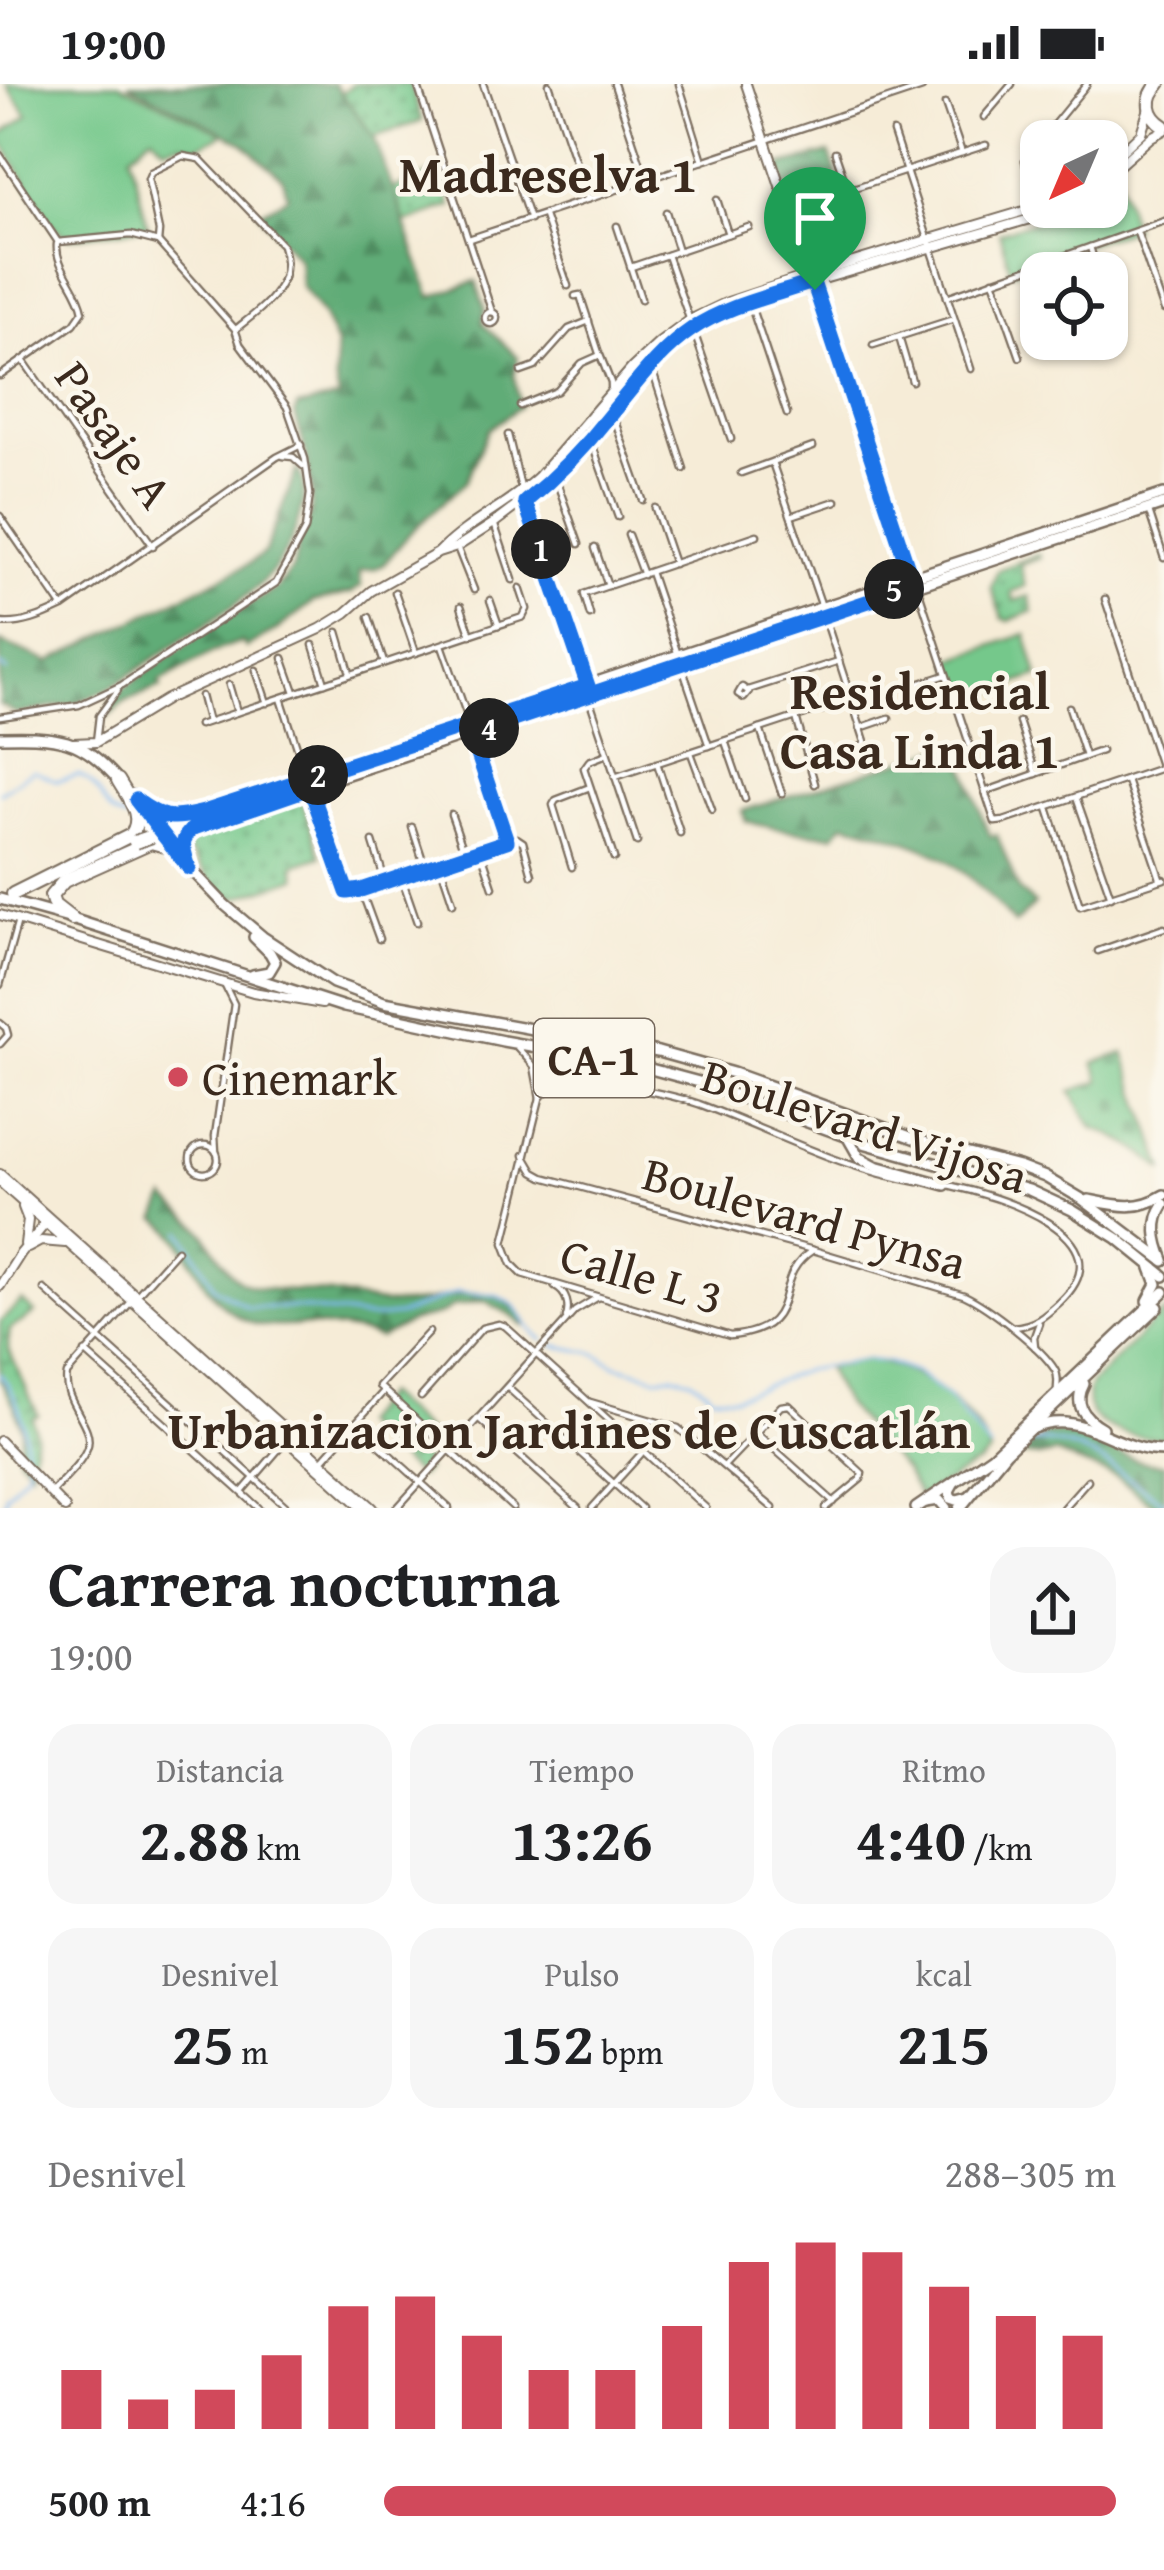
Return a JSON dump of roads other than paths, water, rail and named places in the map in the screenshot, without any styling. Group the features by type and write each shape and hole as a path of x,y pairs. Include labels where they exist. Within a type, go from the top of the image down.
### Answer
{"highway":[{"path":"1140,84 1154,118 1164,128"},
{"path":"1149,104 1159,84"},
{"path":"4,896 131,836 138,818 118,780"},
{"path":"4,896 23,893 135,842 274,799"},
{"path":"72,919 53,905 55,888 151,842 170,847 189,868"}],"main road":[{"path":"746,84 914,581"},
{"path":"1128,145 1141,133 1149,104"},
{"path":"1128,157 1164,128"},
{"path":"74,743 96,742 167,699 320,629 371,591 494,523 524,497 632,368 660,342 728,302 1020,216"},
{"path":"438,554 453,538 555,478 628,389 692,324 811,278"},
{"path":"136,800 164,817 179,818 434,746 497,716 823,612 1164,494"},
{"path":"823,612 875,599 950,566 1146,504 1164,504"},
{"path":"189,868 183,844 188,832 205,823 308,783 562,704 615,676 679,659"},
{"name":"CA-1","path":"0,737 40,736 74,743 104,763 189,868 232,912 333,983 384,1002 658,1052 734,1072 926,1143 1045,1177 1082,1198 1164,1260"},
{"path":"96,742 104,763"},
{"name":"CA-1","path":"4,896 344,1007 660,1071 736,1094 866,1144 1008,1182 1072,1210 1164,1276"},
{"path":"232,912 274,962 269,972 242,975"},
{"path":"0,915 253,992 344,1007"},
{"path":"734,1072 838,1121 867,1163 945,1185"},
{"path":"0,1178 65,1243 133,1298"},
{"path":"0,1178 363,1508"},
{"path":"1082,1198 1129,1208 1162,1201 1156,1228 1164,1260"},
{"path":"0,1286 26,1242 28,1220 20,1200"},
{"path":"21,1252 47,1221"},
{"path":"21,1252 41,1241 65,1243"},
{"path":"1079,1373 1153,1295 1157,1284 1148,1263"},
{"path":"920,1506 992,1456 1163,1296"},
{"path":"954,1482 951,1498 967,1503 989,1471 1163,1296"},
{"path":"1097,1367 1080,1391 1085,1418 1133,1442 1164,1448"},
{"path":"1028,1430 1053,1421 1072,1422 1134,1448 1164,1448"},
{"path":"0,1442 65,1508"},
{"path":"318,1465 373,1508"},
{"path":"920,1506 939,1500 946,1508"}],"street":[{"path":"417,84 492,313"},
{"path":"484,84 530,220"},
{"path":"549,84 588,199"},
{"path":"614,84 646,179"},
{"path":"679,84 703,161"},
{"path":"984,117 1012,84"},
{"path":"1058,120 1087,84"},
{"path":"469,239 919,88"},
{"path":"945,104 962,153"},
{"path":"895,134 971,369"},
{"path":"823,198 986,145"},
{"path":"835,152 848,190"},
{"path":"0,155 58,242"},
{"path":"158,242 148,179 151,172 183,156 200,159 282,245 286,257 285,278 276,294 235,329"},
{"path":"717,200 728,234"},
{"path":"666,212 678,251"},
{"path":"544,216 568,286"},
{"path":"1074,252 1164,221"},
{"path":"617,226 641,299"},
{"path":"631,267 749,227"},
{"path":"1137,232 1164,310"},
{"path":"0,717 80,705 122,685 276,583 308,518 308,477 287,407 240,344 235,329 158,242 131,235 58,242"},
{"path":"0,376 74,324 82,311 76,289 57,257 58,242"},
{"path":"1090,247 1092,252"},
{"path":"668,255 730,439"},
{"path":"947,297 1020,270"},
{"path":"993,280 1020,357"},
{"path":"578,296 643,500"},
{"path":"750,303 787,414"},
{"path":"873,346 954,319"},
{"path":"521,372 535,367 568,329 589,321"},
{"path":"899,337 912,381"},
{"path":"520,406 557,391 582,362 600,355"},
{"name":"Pasaje A","path":"23,360 152,546"},
{"path":"650,366 684,470"},
{"path":"508,435 637,842"},
{"path":"590,438 618,517"},
{"path":"0,622 7,625 42,617 63,607 301,445"},
{"path":"740,473 813,447"},
{"path":"277,457 296,459 308,477"},
{"path":"772,462 871,760"},
{"path":"555,478 579,544"},
{"path":"791,516 836,501"},
{"path":"1146,504 1164,558"},
{"path":"655,508 674,564"},
{"path":"0,516 63,607"},
{"path":"494,523 513,580"},
{"path":"628,535 647,574 709,746"},
{"path":"590,615 584,595 757,535"},
{"path":"458,547 474,590"},
{"path":"595,548 608,586"},
{"path":"914,581 992,818 999,823 1162,768 1105,599"},
{"path":"199,725 526,614 520,588"},
{"path":"395,592 416,653"},
{"path":"490,600 499,625"},
{"path":"461,606 471,635"},
{"path":"369,617 384,663"},
{"path":"338,632 350,675"},
{"path":"313,645 325,683"},
{"path":"442,645 507,841"},
{"path":"283,658 295,693"},
{"path":"748,690 839,661"},
{"path":"256,670 267,703"},
{"path":"906,688 946,675"},
{"path":"96,742 99,716 122,685"},
{"path":"229,685 237,712"},
{"path":"615,777 882,691"},
{"path":"201,696 208,722"},
{"path":"281,698 347,892 520,838 532,874"},
{"path":"1069,707 1085,756"},
{"path":"796,717 815,784"},
{"path":"860,728 889,718"},
{"path":"1019,722 1036,774"},
{"path":"760,729 782,794"},
{"path":"725,741 745,800"},
{"path":"835,754 866,745"},
{"path":"985,791 1101,751"},
{"path":"691,752 712,810"},
{"path":"607,754 585,763 584,768 614,858"},
{"path":"658,763 680,833"},
{"path":"1047,807 1080,906 1111,897 1162,880 1127,781"},
{"path":"572,867 553,806 556,800 590,787"},
{"path":"1076,797 1111,897"},
{"path":"451,814 465,855"},
{"path":"412,827 425,868"},
{"path":"374,842 385,881"},
{"path":"481,850 493,887"},
{"path":"440,864 453,903"},
{"path":"401,876 417,922"},
{"path":"361,890 379,939"},
{"path":"0,985 19,921"},
{"path":"1098,951 1164,928"},
{"path":"215,1136 194,1148 191,1165 197,1171 214,1169 218,1160 215,1136 234,1004 221,983"},
{"path":"234,1004 243,994 253,992"},
{"path":"0,1023 8,1034 0,1044"},
{"path":"503,1041 531,1060 540,1098"},
{"name":"Boulevard Vijosa","path":"540,1098 565,1079 661,1094 698,1104 856,1167 1008,1202 1053,1225 1075,1246 1081,1264 1077,1282 1040,1321"},
{"name":"Calle L 3","path":"540,1098 504,1243 515,1269 529,1277 730,1336 755,1334 779,1314 794,1267 813,1250"},
{"path":"203,1145 216,1152"},
{"name":"Boulevard Pynsa","path":"524,1155 543,1177 948,1289 980,1303 1012,1327 1055,1371"},
{"path":"50,1494 90,1438 65,1385 67,1374 177,1250"},
{"path":"550,1284 566,1300 563,1323"},
{"path":"44,1289 288,1508"},
{"path":"397,1508 563,1323 598,1297"},
{"path":"1012,1327 1040,1321"},
{"path":"1037,1352 1034,1336 1040,1321"},
{"path":"421,1397 487,1326 505,1326 706,1508"},
{"path":"429,1332 379,1386 513,1508"},
{"path":"85,1352 260,1508"},
{"path":"1056,1395 1055,1371 1079,1373"},
{"path":"507,1387 641,1508"},
{"path":"318,1465 384,1391"},
{"path":"585,1401 678,1428 773,1508"},
{"path":"724,1466 784,1404 860,1469 861,1479 826,1508"},
{"path":"478,1418 578,1508"},
{"path":"355,1423 449,1508"},
{"path":"755,1432 834,1502"},
{"path":"242,1492 289,1438"},
{"path":"592,1508 642,1452"},
{"path":"1066,1507 1088,1480"}],"waterway":[{"path":"0,666 7,671"},
{"path":"0,793 33,770 57,781 79,775 95,787 113,814 129,819"},
{"path":"182,1231 215,1287 247,1307 371,1318 400,1315 458,1292 496,1295 514,1305 543,1340"},
{"path":"552,1345 594,1353 615,1365 657,1377 691,1379 712,1395 735,1397 805,1370 866,1360 887,1362 916,1373 949,1398 990,1449"},
{"path":"0,1374 19,1408 27,1471 6,1494 4,1508"},
{"path":"1029,1442 1084,1452 1164,1502"}],"place":[{"name":"Cinemark","path":"178,1077"}],"district":[{"name":"Madreselva 1","path":"548,173"},
{"name":"Residencial Casa Linda 1","path":"920,719"},
{"name":"Urbanizacion Jardines de Cuscatlán","path":"569,1429"}]}
